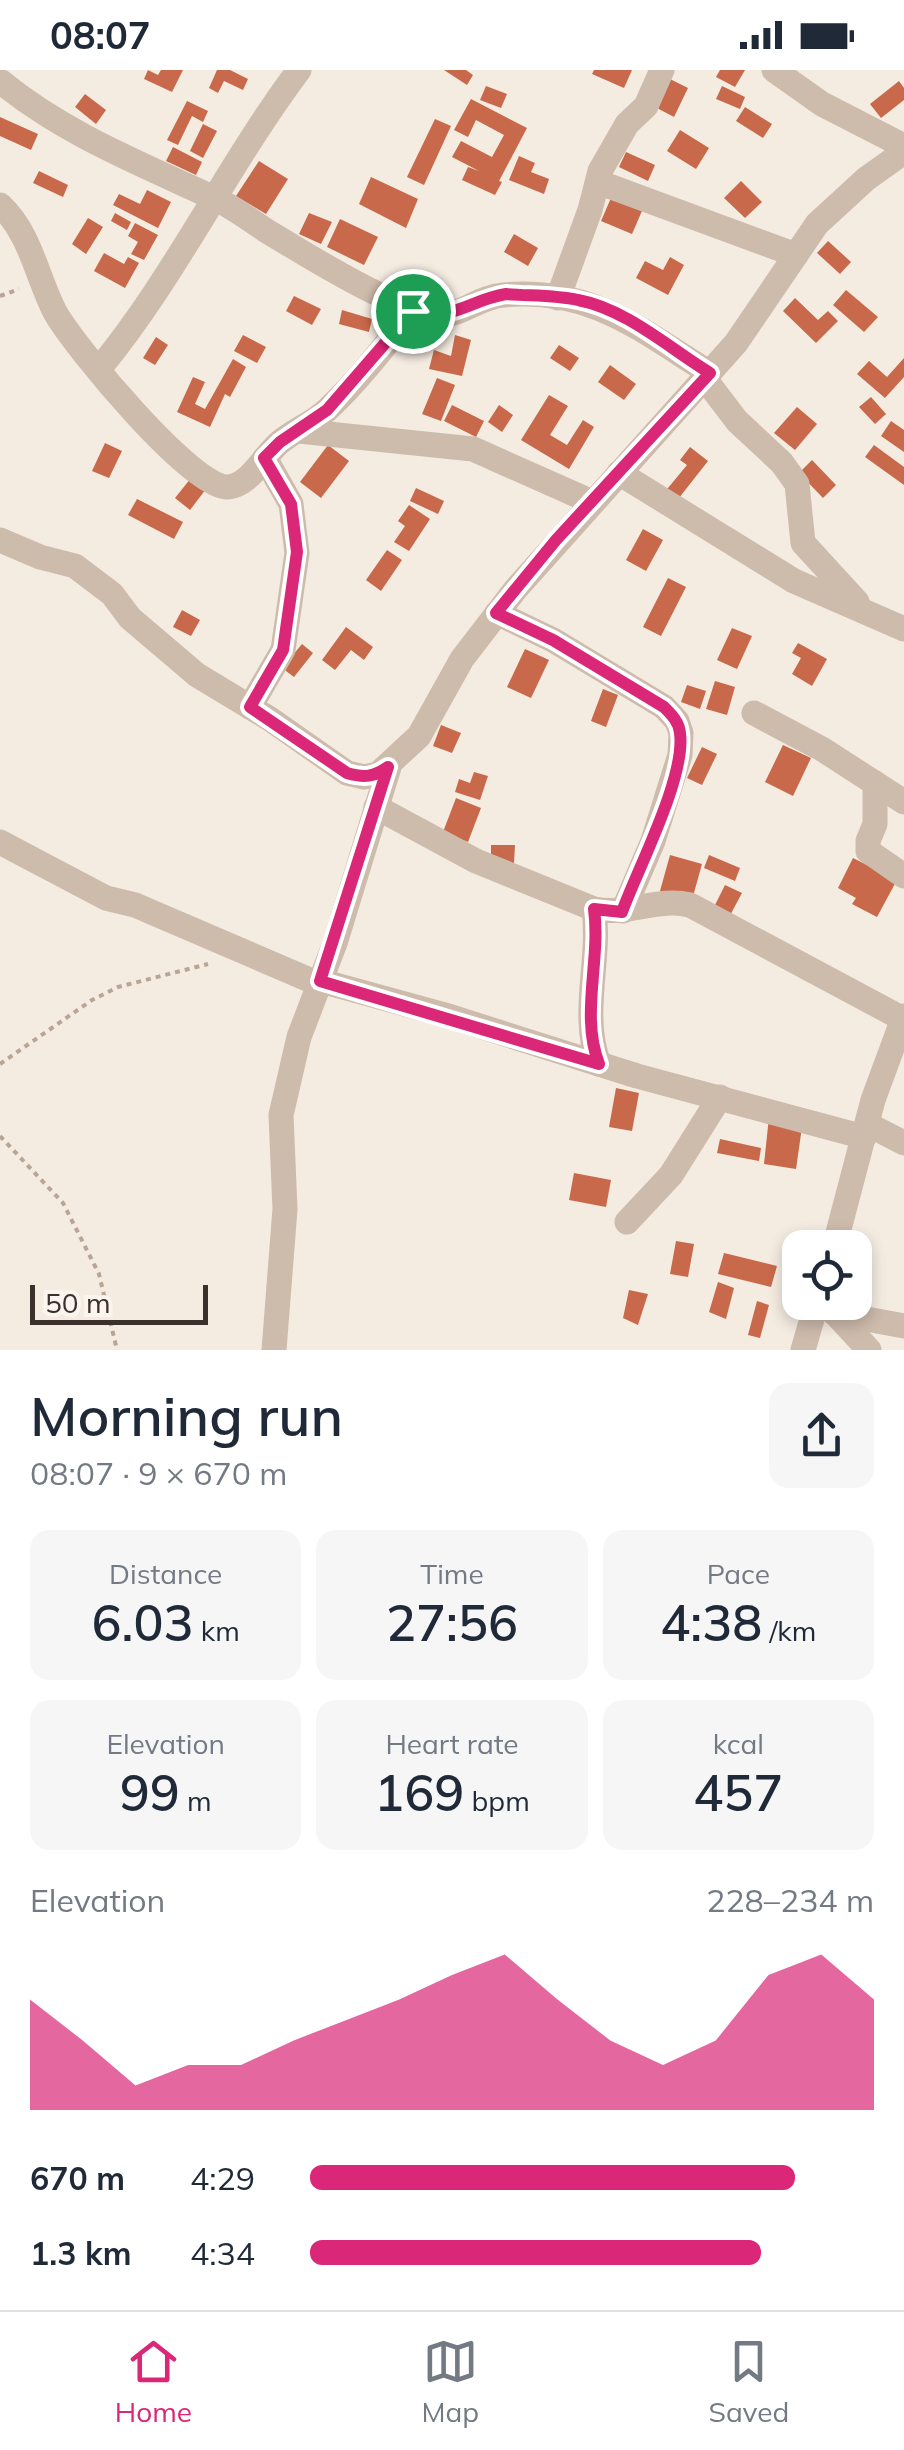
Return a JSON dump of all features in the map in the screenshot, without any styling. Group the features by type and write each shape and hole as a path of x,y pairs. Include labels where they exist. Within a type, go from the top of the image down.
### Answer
{"street":[{"path":"98,369 153,296 298,70"},
{"path":"558,298 600,171 627,124 653,95 662,70"},
{"path":"0,540 75,566 112,594 130,618 197,675 347,773 364,778 378,774 419,736 462,659 556,540 736,343 818,224 904,149 822,104 774,70"},
{"path":"4,79 60,124 214,198 347,280 413,311 433,316 450,314 506,294 599,306 629,321 708,376 737,421 782,464 797,484 801,498 802,543 869,615"},
{"path":"598,182 796,256"},
{"path":"0,204 17,224 30,249 56,312 98,369 168,450 220,487 233,487 244,481 280,442 327,410 413,311"},
{"path":"298,431 473,448 592,502"},
{"path":"250,707 283,650 297,552 291,504 264,458"},
{"path":"620,473 794,581 904,629"},
{"path":"496,613 553,640 664,707 677,721 680,754 653,841 622,912"},
{"path":"754,713 822,749 904,802"},
{"path":"274,1350 285,1209 281,1115 299,1037 388,767"},
{"path":"875,783 875,824 868,851 904,876"},
{"path":"376,807 476,860 594,909 622,912 674,901 690,905 903,1018 839,1230"},
{"path":"0,842 106,898 134,905 320,982 599,1064 866,1130 904,1143"},
{"path":"594,909 598,933 591,1003 594,1051 599,1064"},
{"path":"627,1222 671,1175 720,1097"},
{"path":"872,1318 904,1326"},
{"path":"803,1350 819,1320"},
{"path":"840,1320 869,1350"}],"path":[{"path":"0,1064 92,1000 118,987 246,952"},
{"path":"0,1136 64,1203 100,1274 117,1350"}],"building":[{"path":"148,70 158,75 161,70 183,70 172,92 144,79"},
{"path":"217,70 230,70 248,79 243,90 224,81 218,93 209,88"},
{"path":"444,70 466,70 473,75 467,85"},
{"path":"594,70 632,70 624,88 592,74"},
{"path":"720,70 745,70 735,87 716,77"},
{"path":"670,79 688,88 674,117 655,107"},
{"path":"899,81 904,88 904,100 881,118 870,104"},
{"path":"486,86 507,94 501,108 480,100"},
{"path":"722,86 745,97 740,109 716,99"},
{"path":"85,94 106,110 96,124 75,107"},
{"path":"471,99 527,128 495,195 462,180 468,167 479,171 452,157 461,141 492,157 504,135 476,120 468,137 454,130"},
{"path":"187,101 208,111 203,122 192,116 178,145 167,140"},
{"path":"745,107 772,124 763,138 736,121"},
{"path":"0,117 38,134 31,150 0,136"},
{"path":"435,119 451,126 424,185 407,177"},
{"path":"203,124 217,131 203,158 190,151"},
{"path":"680,130 709,148 696,169 667,151"},
{"path":"173,147 202,162 196,175 166,161"},
{"path":"626,152 655,165 648,181 619,167"},
{"path":"519,156 535,163 531,172 549,179 544,194 509,180"},
{"path":"259,161 288,179 266,214 236,196"},
{"path":"39,171 68,185 63,197 33,183"},
{"path":"371,177 418,199 406,228 359,204"},
{"path":"741,181 762,202 745,218 724,198"},
{"path":"147,190 171,202 158,228 113,205 119,194 140,204"},
{"path":"611,198 642,211 632,234 601,221"},
{"path":"115,213 131,222 127,230 111,221"},
{"path":"309,213 332,222 321,244 299,234"},
{"path":"88,218 103,227 86,254 72,244"},
{"path":"340,219 378,237 364,265 327,247"},
{"path":"135,223 158,235 144,260 131,254 138,242 128,236"},
{"path":"514,234 538,248 528,266 504,252"},
{"path":"828,241 851,262 840,274 817,253"},
{"path":"104,253 124,264 128,257 139,263 125,288 94,271"},
{"path":"670,257 684,265 668,295 636,278 645,261 663,270"},
{"path":"846,290 878,317 864,332 833,305"},
{"path":"294,296 321,309 312,325 286,311"},
{"path":"795,298 818,320 828,311 838,321 816,343 783,311"},
{"path":"342,310 372,319 369,332 339,324"},
{"path":"243,335 266,347 257,363 234,351"},
{"path":"455,335 471,340 462,376 429,369 434,350 451,356"},
{"path":"156,337 168,345 155,365 143,358"},
{"path":"559,345 579,358 570,371 550,358"},
{"path":"904,358 904,377 885,398 857,374 869,361 887,377"},
{"path":"233,359 246,367 230,397 225,394 210,427 177,412 193,377 205,382 195,404 205,409"},
{"path":"610,365 636,384 624,400 598,382"},
{"path":"437,378 455,385 441,421 422,414"},
{"path":"549,395 568,406 550,435 567,445 583,420 594,427 569,469 521,440"},
{"path":"871,397 886,414 875,424 859,407"},
{"path":"452,405 484,421 476,437 444,421"},
{"path":"499,405 513,415 502,432 488,422"},
{"path":"797,407 817,424 795,450 774,433"},
{"path":"891,421 904,430 904,452 881,436"},
{"path":"105,443 122,451 109,478 92,471"},
{"path":"328,445 349,461 321,498 300,482"},
{"path":"874,445 904,467 904,485 865,457"},
{"path":"690,447 708,461 675,503 663,494 687,465 680,460"},
{"path":"812,460 836,485 823,498 799,473"},
{"path":"191,478 206,489 190,510 175,498"},
{"path":"416,488 444,501 438,514 410,501"},
{"path":"137,499 183,522 174,539 128,515"},
{"path":"409,505 430,519 409,551 394,542 405,526 398,521"},
{"path":"643,529 663,540 646,571 626,560"},
{"path":"387,550 402,560 381,591 366,580"},
{"path":"668,578 686,587 661,636 643,627"},
{"path":"182,610 200,620 191,636 173,627"},
{"path":"346,627 373,647 364,660 351,650 335,670 322,660"},
{"path":"732,628 752,636 737,669 717,660"},
{"path":"798,643 827,659 812,686 792,674 801,658 792,653"},
{"path":"302,644 313,653 294,677 282,668"},
{"path":"525,649 549,660 531,698 507,687"},
{"path":"715,681 735,687 727,715 706,709"},
{"path":"687,685 706,691 700,709 681,702"},
{"path":"603,689 618,695 606,727 591,721"},
{"path":"441,725 461,733 452,753 433,746"},
{"path":"783,745 811,758 793,796 765,782"},
{"path":"702,747 717,754 702,785 687,778"},
{"path":"474,772 488,776 480,800 455,792 459,779 470,783"},
{"path":"456,798 481,808 468,842 443,832"},
{"path":"491,845 515,845 514,863 491,863"},
{"path":"670,855 702,864 692,900 660,891"},
{"path":"709,855 740,868 735,881 704,868"},
{"path":"853,858 897,880 877,917 852,904 856,898 838,888"},
{"path":"725,885 742,893 727,921 711,913"},
{"path":"616,1088 639,1093 632,1131 609,1127"},
{"path":"769,1117 803,1120 796,1169 764,1164"},
{"path":"720,1139 761,1148 759,1161 717,1153"},
{"path":"574,1173 611,1180 606,1207 569,1200"},
{"path":"676,1241 694,1244 688,1277 670,1274"},
{"path":"724,1253 777,1266 771,1287 718,1274"},
{"path":"718,1282 734,1288 726,1319 709,1312"},
{"path":"629,1290 648,1294 638,1325 623,1318"},
{"path":"757,1301 769,1305 760,1338 748,1335"}],"route":[{"path":"506,294 576,300 629,321 710,373 556,540 496,613 553,640 664,707 677,721 680,733 680,754 653,841 622,912 594,909 598,933 591,1003 594,1051 599,1064 320,981 388,767 364,778 347,773 250,707 283,650 297,552 291,504 264,458 280,442 327,410 413,311 433,316 450,314 506,294"}]}
